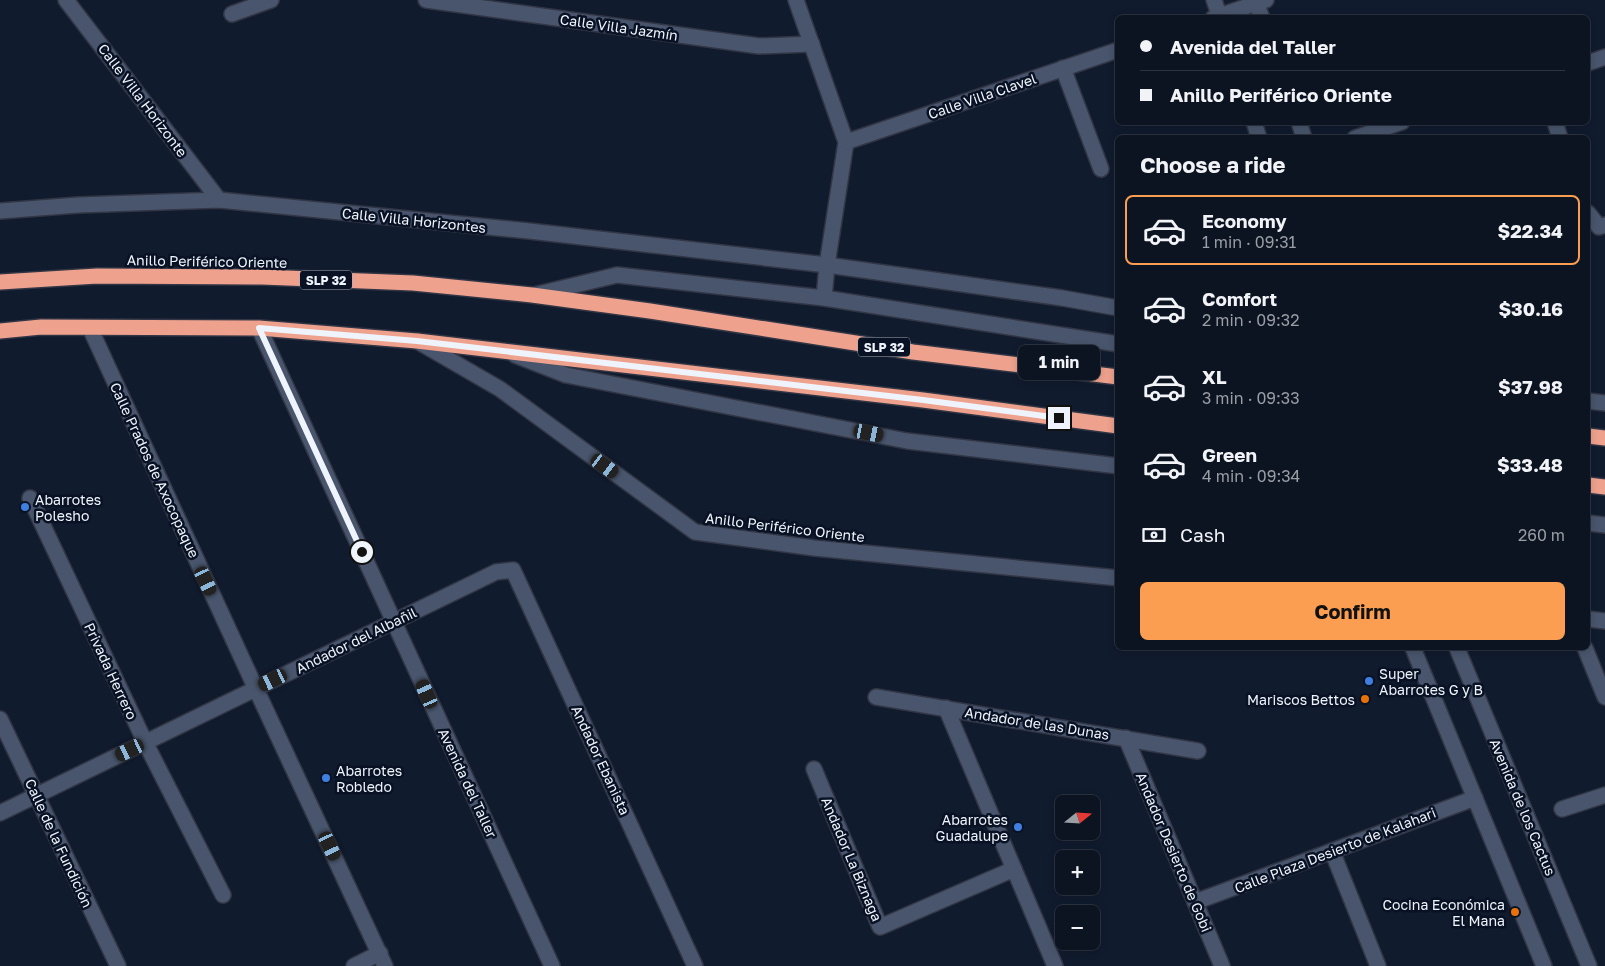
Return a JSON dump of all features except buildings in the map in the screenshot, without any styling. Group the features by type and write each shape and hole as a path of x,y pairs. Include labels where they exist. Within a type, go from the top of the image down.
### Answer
{"highway":[{"name":"Anillo Periférico Oriente","path":"0,282 97,276 262,277 413,283 650,311 913,352 1115,377"},
{"name":"Anillo Periférico Oriente","path":"0,331 41,327 259,328 417,341 923,400 1115,426"},
{"path":"1099,375 1115,370"},
{"path":"1590,436 1605,438"},
{"path":"1590,485 1605,487"}],"street":[{"name":"Calle Villa Horizonte","path":"66,0 220,200"},
{"path":"232,14 271,0"},
{"name":"Calle Villa Jazmín","path":"426,0 759,46 812,44"},
{"path":"796,0 846,142 826,265 824,298"},
{"path":"1214,0 1217,15"},
{"path":"1224,15 1260,5"},
{"name":"Calle Villa Clavel","path":"846,142 1115,51"},
{"path":"1590,62 1605,57"},
{"path":"1063,68 1100,169"},
{"path":"1364,135 1393,125"},
{"name":"Calle Villa Horizontes","path":"0,210 220,200 529,231 826,265 1062,298 1115,307"},
{"path":"1590,216 1599,227 1605,225"},
{"name":"Anillo Periférico Oriente","path":"532,296 617,275 824,298 1115,344"},
{"name":"Calle Prados de Axocopaque","path":"90,328 382,960"},
{"name":"Avenida del Taller","path":"259,328 552,966"},
{"name":"Anillo Periférico Oriente","path":"417,341 500,389 695,532 814,548 1115,578"},
{"name":"Anillo Periférico Oriente","path":"509,353 566,375 907,441 1115,466"},
{"path":"1590,401 1605,403"},
{"name":"Privada Herrero","path":"30,498 145,742 223,895"},
{"path":"1590,522 1605,524"},
{"name":"Andador Ebanista","path":"496,572 513,570 696,966"},
{"name":"Andador del Albañil","path":"0,813 496,572"},
{"path":"1590,619 1605,621"},
{"path":"1414,650 1544,966"},
{"name":"Avenida de los Cactus","path":"1458,650 1589,966"},
{"path":"1587,650 1605,697"},
{"name":"Andador de las Dunas","path":"876,697 1198,751"},
{"path":"946,708 1055,966"},
{"name":"Calle de la Fundición","path":"0,719 118,966"},
{"name":"Andador Desierto de Gobi","path":"1126,738 1222,966"},
{"name":"Andador La Biznaga","path":"814,769 880,927 1014,869"},
{"path":"1562,809 1605,795"},
{"name":"Calle Plaza Desierto de Kalahari","path":"1195,902 1475,798"},
{"path":"1332,851 1378,966"},
{"path":"354,966 382,960"}],"place":[{"name":"Abarrotes Polesho","path":"25,507"},
{"name":"Super Abarrotes G y B","path":"1369,681"},
{"name":"Mariscos Bettos","path":"1365,699"},
{"name":"Abarrotes Robledo","path":"326,778"},
{"name":"Abarrotes Guadalupe","path":"1018,827"},
{"name":"Cocina Económica El Mana","path":"1515,912"}],"route":[{"path":"362,552 259,328 417,341 923,400 1059,418"}]}
